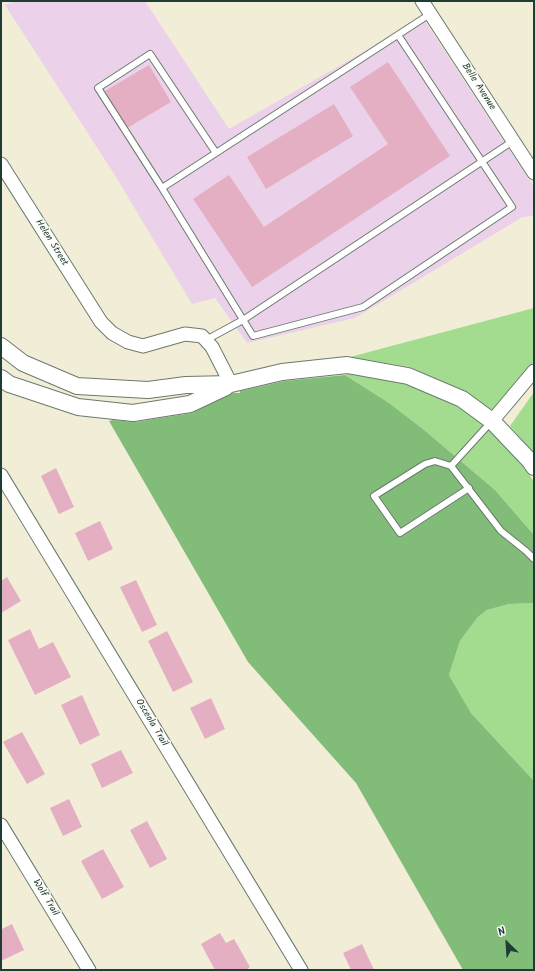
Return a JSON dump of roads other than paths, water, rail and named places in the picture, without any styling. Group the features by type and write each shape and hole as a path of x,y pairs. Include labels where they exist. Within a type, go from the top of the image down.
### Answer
{"street":[{"name":"Belle Avenue","path":"422,1 534,173"},
{"name":"Helen Street","path":"1,164 101,322 112,333 128,342 143,346 185,334 202,336 206,340"},
{"path":"206,340 212,347 230,384"},
{"path":"1,346 23,363 77,386 148,390 186,386 230,384 282,372 347,365 408,376 462,399 492,421 530,461 534,468"},
{"path":"492,421 534,371"},
{"path":"1,378 9,384 78,408 133,413 190,404 230,384"},
{"name":"Osceola Trail","path":"1,475 301,970"},
{"name":"Wolf Trail","path":"1,825 89,970"}],"lane":[{"path":"162,188 430,14"},
{"path":"216,153 150,54 98,88 162,188 253,336 363,307 512,207 398,35"},
{"path":"206,340 243,320 514,141"},
{"path":"452,466 492,421"},
{"path":"469,488 400,533 374,496 425,464 435,461 452,466 469,488 501,531 534,559"}]}
